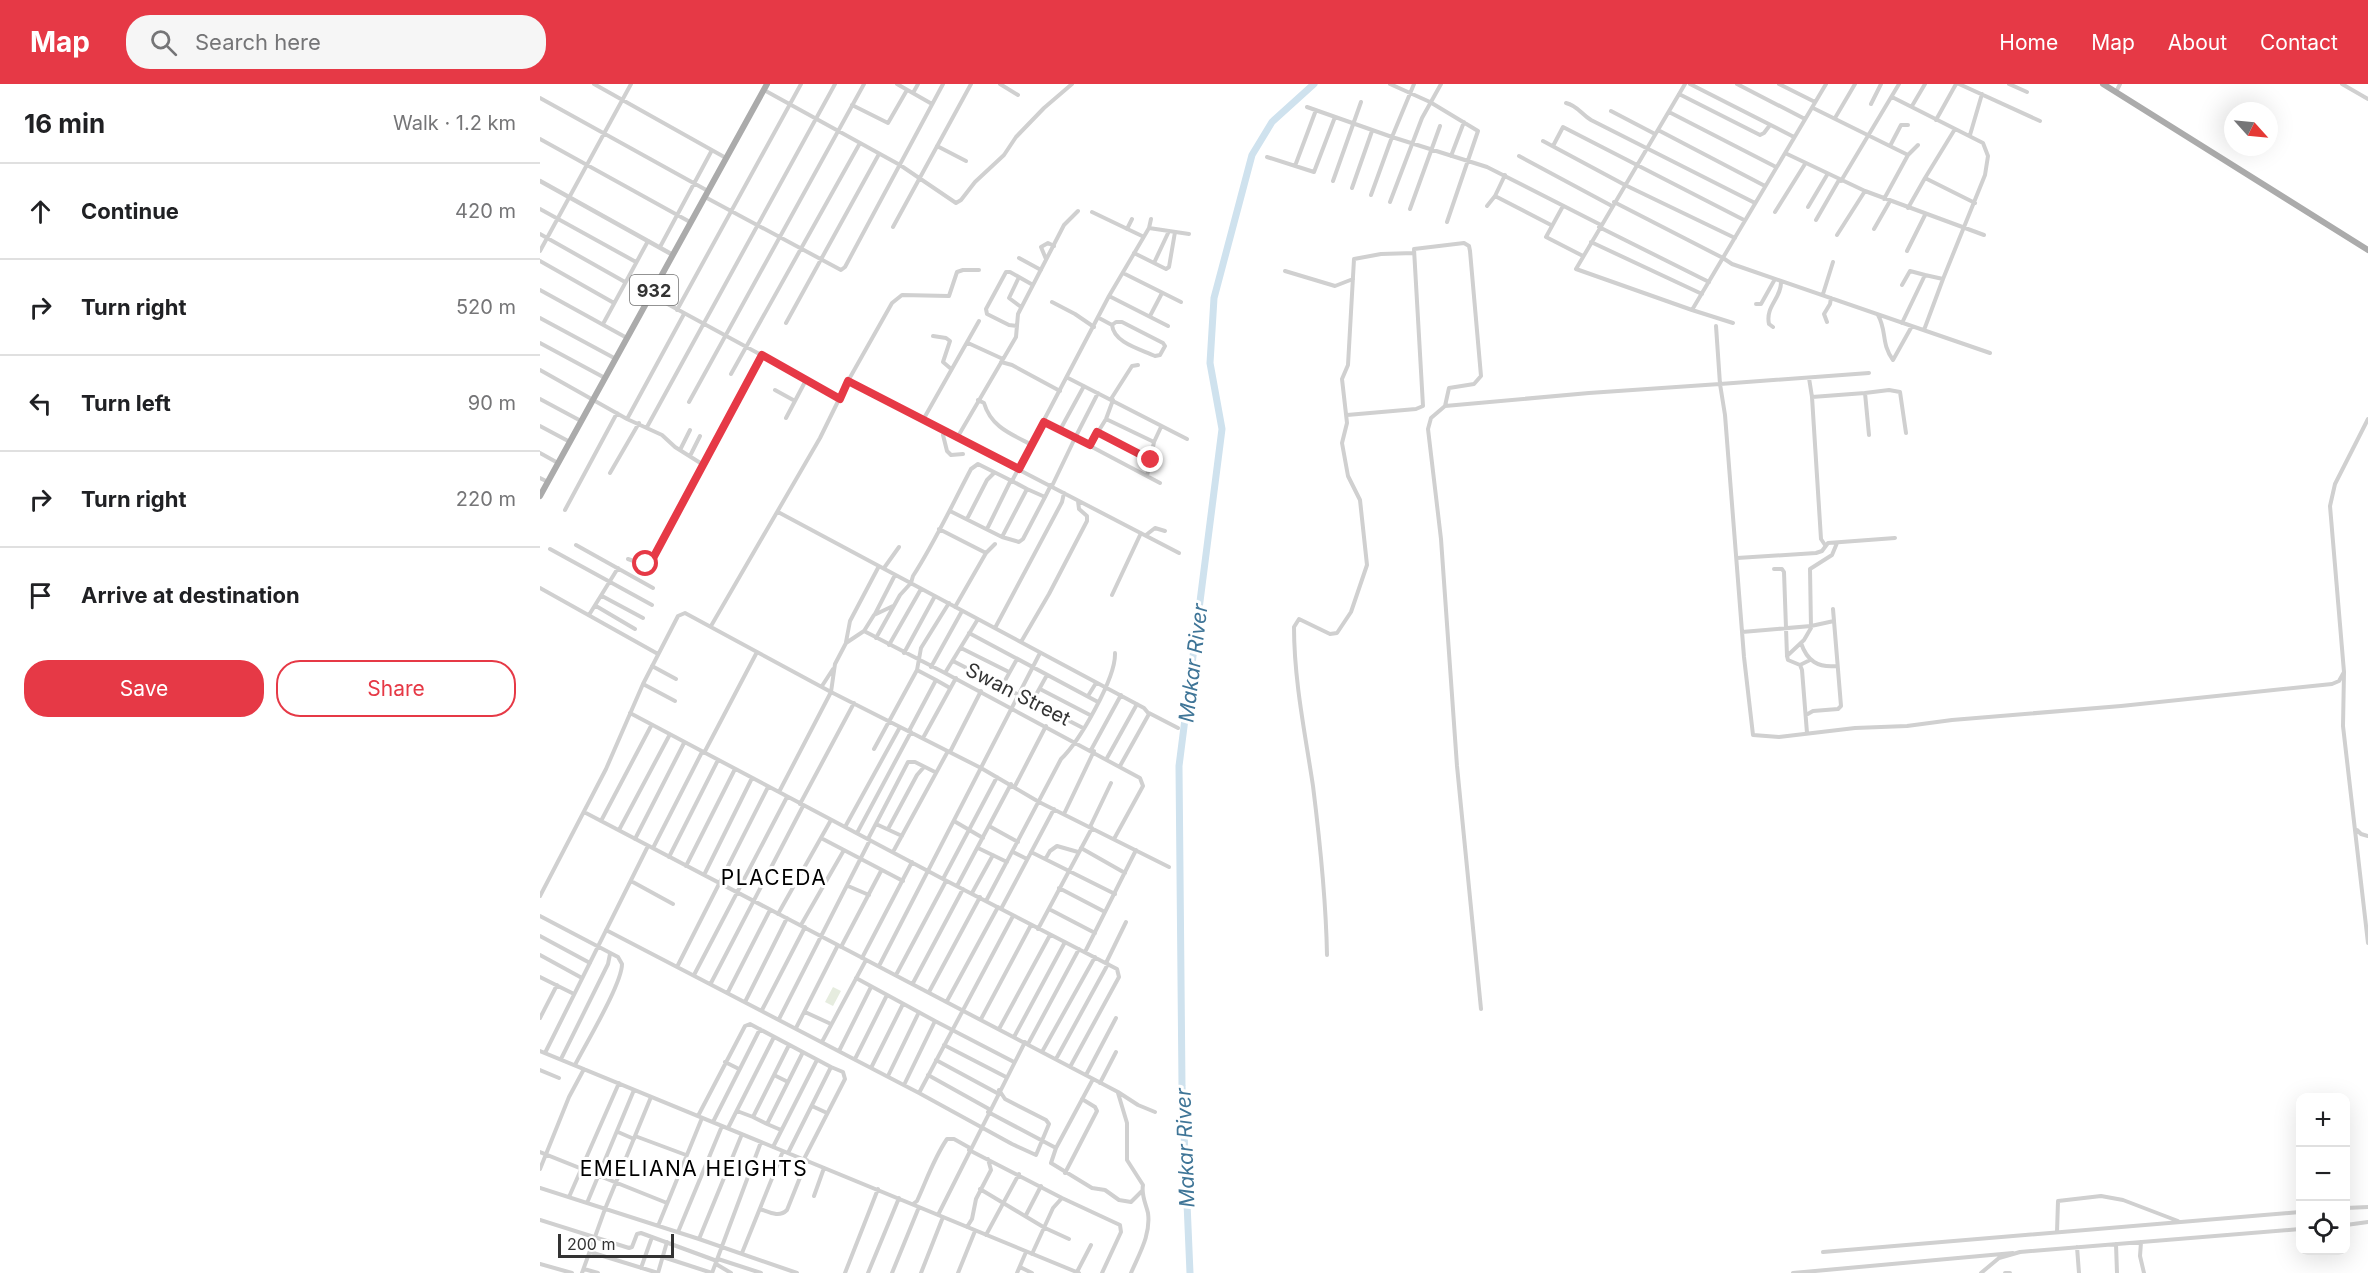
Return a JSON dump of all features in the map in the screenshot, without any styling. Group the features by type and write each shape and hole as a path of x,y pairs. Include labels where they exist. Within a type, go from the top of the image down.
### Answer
{"main road":[{"path":"2103,84 2368,250"},
{"name":"932","path":"540,496 765,87"}],"street":[{"path":"594,84 726,158"},
{"path":"540,251 632,84"},
{"path":"676,310 801,84"},
{"path":"647,428 835,84"},
{"path":"688,402 864,84"},
{"path":"897,84 932,104"},
{"path":"913,93 918,84"},
{"path":"540,98 694,183 732,211 839,270 844,267 943,84"},
{"path":"893,227 971,84"},
{"path":"1000,84 1018,95"},
{"path":"765,87 790,105 920,177 952,201 959,201 975,182 1004,155 1016,137 1044,108 1072,84"},
{"path":"1390,84 1430,102 1478,133 1447,222"},
{"path":"1371,195 1414,84"},
{"path":"1390,202 1411,144 1441,84"},
{"path":"1733,323 1576,268 1687,84 1794,137"},
{"path":"1737,84 1805,119"},
{"path":"1779,84 1815,102"},
{"path":"1692,310 1826,84"},
{"path":"1835,118 1855,84"},
{"path":"1871,104 1881,84"},
{"path":"1816,219 1899,84"},
{"path":"1912,106 1925,84"},
{"path":"1936,120 1958,84 2040,121"},
{"path":"2009,84 2027,92"},
{"path":"2116,92 2120,84"},
{"path":"2342,84 2368,99"},
{"path":"852,105 888,123 907,90"},
{"path":"1679,94 1760,135 1764,134 1770,125"},
{"path":"1970,135 1982,94"},
{"path":"1892,97 1970,135 1983,143 1988,156 1985,174 1975,203 1924,330"},
{"path":"1333,181 1361,102"},
{"path":"1566,103 1576,106 1583,115 1591,120 1755,203"},
{"path":"1307,106 1372,131 1484,165 1709,282"},
{"path":"1813,108 1908,155"},
{"path":"1295,166 1316,110"},
{"path":"1611,111 1699,150 1765,186"},
{"path":"1669,112 1776,167"},
{"path":"1266,157 1309,172 1315,171 1335,117"},
{"path":"1451,156 1464,122"},
{"path":"1890,146 1901,125 1908,125"},
{"path":"1410,209 1440,126"},
{"path":"1553,146 1563,127 1744,220"},
{"path":"1908,208 1955,129"},
{"path":"1352,188 1372,131"},
{"path":"540,139 691,222"},
{"path":"1544,141 1625,185 1735,238"},
{"path":"731,374 860,143"},
{"path":"1884,199 1908,155 1918,145"},
{"path":"937,146 966,161"},
{"path":"660,247 712,150"},
{"path":"1785,153 1864,191 1984,235"},
{"path":"786,323 879,154"},
{"path":"1520,156 1732,264 1990,353"},
{"path":"1775,212 1806,164"},
{"path":"1808,207 1827,174"},
{"path":"1487,206 1495,196 1505,175"},
{"path":"1925,178 1975,203"},
{"path":"540,181 673,255"},
{"path":"1837,234 1864,191"},
{"path":"1495,196 1551,225"},
{"path":"1874,230 1890,201"},
{"path":"1563,206 1546,237 1583,256"},
{"path":"540,209 636,262"},
{"path":"957,438 1016,337 1017,317 1021,307 1066,222 1078,212"},
{"path":"1092,212 1142,236"},
{"path":"1907,251 1925,215"},
{"path":"1127,229 1132,219"},
{"path":"987,529 1142,236 1149,228 1151,219"},
{"path":"1149,228 1189,234"},
{"path":"1154,263 1169,231"},
{"path":"1134,253 1166,269 1169,267 1175,232"},
{"path":"540,234 625,282"},
{"path":"603,324 648,241"},
{"path":"1591,242 1702,294"},
{"path":"1046,260 1041,248 1048,243 1054,246"},
{"path":"1347,415 1416,409 1424,404 1414,249 1464,243 1470,248 1481,376 1474,384 1449,388 1445,406"},
{"path":"1327,955 1324,893 1313,787 1302,720 1293,631 1295,622 1299,619 1330,634 1336,633 1351,612 1367,565 1360,500 1348,476 1341,443 1347,427 1342,379 1348,365 1354,259 1381,254 1414,253"},
{"path":"1019,258 1041,270"},
{"path":"540,261 614,303"},
{"path":"1823,294 1833,262"},
{"path":"711,626 778,512 848,381 897,297 905,295 949,296 957,272 979,270"},
{"path":"1285,270 1335,286 1341,286 1353,279"},
{"path":"1902,285 1910,271 1943,279"},
{"path":"1017,326 1006,324 989,316 986,311 1006,272 1033,285"},
{"path":"1123,273 1180,302"},
{"path":"1902,323 1925,275"},
{"path":"1019,277 1009,298 1021,307"},
{"path":"1756,304 1762,303 1775,279"},
{"path":"1773,327 1769,324 1768,315 1780,290 1781,281"},
{"path":"540,290 628,338"},
{"path":"1149,316 1163,293"},
{"path":"651,295 840,399"},
{"path":"1110,296 1168,326"},
{"path":"1827,322 1824,314 1831,303 1831,297"},
{"path":"1052,302 1094,327"},
{"path":"627,419 684,314"},
{"path":"1877,314 1883,324 1884,346 1892,360 1912,326"},
{"path":"540,318 616,359"},
{"path":"1099,318 1112,325"},
{"path":"923,420 950,368 968,343 979,321"},
{"path":"1122,322 1161,342 1164,348 1159,356 1155,356 1118,338 1113,332 1112,325 1122,322"},
{"path":"1716,326 1753,735 1779,736 2121,706 2332,684 2339,681 2344,672"},
{"path":"933,336 943,337 950,341 943,362 950,368"},
{"path":"540,343 606,379"},
{"path":"968,343 1060,392"},
{"path":"628,560 639,564 650,562 762,355"},
{"path":"1090,445 1106,419 1112,400 1132,366 1138,365"},
{"path":"540,370 627,419 662,435 702,464"},
{"path":"1481,1010 1456,756 1441,539 1428,429 1431,418 1445,406 1869,373"},
{"path":"1068,378 1186,440"},
{"path":"1809,378 1821,539 1825,545"},
{"path":"786,418 806,380"},
{"path":"848,381 1179,553"},
{"path":"1060,430 1084,386"},
{"path":"774,390 795,401"},
{"path":"1812,397 1899,391 1906,433"},
{"path":"950,510 1002,537 1016,543 1021,541 1098,393"},
{"path":"1865,393 1869,435"},
{"path":"540,399 582,422"},
{"path":"978,400 984,403 987,415 1001,428 1032,444"},
{"path":"565,510 617,413"},
{"path":"1106,419 1154,442"},
{"path":"2368,419 2335,484 2330,499 2344,672 2343,726 2368,943"},
{"path":"1044,422 1161,483"},
{"path":"610,473 639,423"},
{"path":"540,426 570,443"},
{"path":"1147,476 1154,442 1161,427"},
{"path":"680,450 690,430"},
{"path":"1097,432 1151,460"},
{"path":"943,435 947,450 951,455 963,454"},
{"path":"690,457 700,436"},
{"path":"540,453 559,463"},
{"path":"876,638 904,588 911,583 975,465 983,466 1045,497"},
{"path":"967,519 987,480 994,473"},
{"path":"540,478 548,482"},
{"path":"1002,537 1027,489"},
{"path":"995,628 1062,502 1064,493"},
{"path":"1078,501 1079,510 1088,516"},
{"path":"1021,642 1088,516 1096,511"},
{"path":"778,512 1121,695 1178,728"},
{"path":"1112,595 1144,534 1155,528 1165,531"},
{"path":"939,529 986,553"},
{"path":"1825,545 1895,538"},
{"path":"1787,656 1807,636 1811,626 1810,569 1832,555 1836,543"},
{"path":"955,607 986,553 995,544"},
{"path":"576,545 653,588"},
{"path":"1737,558 1816,553 1822,551 1825,545"},
{"path":"822,686 846,643 850,621 881,567 899,547"},
{"path":"549,549 652,605"},
{"path":"589,615 618,568"},
{"path":"1774,569 1782,569 1784,572 1788,660 1800,665 1810,660"},
{"path":"846,643 864,631 895,575"},
{"path":"540,588 658,654"},
{"path":"889,645 921,589"},
{"path":"602,596 643,618"},
{"path":"904,653 935,596"},
{"path":"874,749 917,670 921,648 949,603"},
{"path":"874,615 894,605"},
{"path":"596,606 635,629"},
{"path":"1806,715 1813,711 1841,707 1833,609"},
{"path":"931,667 962,611"},
{"path":"540,895 613,756 643,684 680,614 688,614 831,692 949,751 1054,809 1169,867"},
{"path":"945,674 978,619"},
{"path":"1742,632 1811,626 1834,621"},
{"path":"864,631 1076,741 1140,778 1143,786 1138,798 1114,839"},
{"path":"969,633 1098,702"},
{"path":"1801,643 1810,660 1820,666 1837,666"},
{"path":"960,648 1009,672"},
{"path":"757,652 631,881 543,1052 1078,1273 1091,1245"},
{"path":"986,901 1061,759 1076,741 1106,688 1114,666 1115,652"},
{"path":"879,966 1040,653"},
{"path":"1002,686 1017,659"},
{"name":"Swan Street","path":"953,661 1083,728"},
{"path":"1800,665 1803,676 1807,733"},
{"path":"652,666 676,679"},
{"path":"779,792 831,692 834,668"},
{"path":"917,670 950,688"},
{"path":"1032,702 1047,675"},
{"path":"923,738 956,678"},
{"path":"857,833 936,680"},
{"path":"1088,696 1096,683"},
{"path":"643,684 675,701"},
{"path":"1040,689 1090,715"},
{"path":"894,852 935,772 949,751 981,691"},
{"path":"1064,814 1121,695"},
{"path":"711,983 755,902 854,703"},
{"path":"1107,759 1137,704"},
{"path":"630,713 669,736 1119,971 1119,977 1070,1067"},
{"path":"1120,766 1149,713"},
{"path":"601,821 651,726"},
{"path":"957,886 1046,726"},
{"path":"845,827 900,727"},
{"path":"619,830 669,736"},
{"path":"635,838 684,743"},
{"path":"669,857 718,760"},
{"path":"779,1019 848,886 876,824 908,762 912,761 935,772"},
{"path":"888,829 924,766"},
{"path":"686,866 735,769"},
{"path":"896,975 997,777"},
{"path":"704,875 752,778"},
{"path":"1038,929 1091,828 1111,783"},
{"path":"677,967 768,787"},
{"path":"1028,794 1033,789"},
{"path":"694,975 787,797"},
{"path":"946,1001 1054,809"},
{"path":"584,812 1155,1112"},
{"path":"778,914 831,820"},
{"path":"954,821 983,838"},
{"path":"876,824 902,836"},
{"path":"989,826 1018,842"},
{"path":"2356,829 2368,836"},
{"path":"821,838 903,881"},
{"path":"1046,858 1057,846 1079,850 1125,873"},
{"path":"978,848 1007,862"},
{"path":"762,1010 803,926 844,850"},
{"path":"1085,952 1136,850"},
{"path":"1013,852 1027,859"},
{"path":"1031,852 1115,894"},
{"path":"972,893 993,855"},
{"path":"822,1042 912,862"},
{"path":"796,1028 882,871"},
{"path":"631,881 673,904"},
{"path":"848,886 869,895"},
{"path":"1059,888 1105,912"},
{"path":"913,983 963,889"},
{"path":"929,992 980,897"},
{"path":"1049,909 1095,933"},
{"path":"728,992 770,910"},
{"path":"919,1093 1013,915"},
{"path":"540,916 610,953 621,960 622,964 621,975 575,1065"},
{"path":"745,1002 787,918"},
{"path":"1056,1059 1126,922"},
{"path":"981,1019 1031,925"},
{"path":"606,930 711,983 1034,1155 1038,1154 1049,1125 1048,1122 1005,1099 998,1092 936,1060"},
{"path":"999,1029 1050,935"},
{"path":"540,936 590,963"},
{"path":"1014,1037 1065,942"},
{"path":"921,1273 941,1216 981,1126 1014,1062 1079,949"},
{"path":"561,1059 608,964 610,953"},
{"path":"540,955 582,978"},
{"path":"1042,1052 1095,957"},
{"path":"540,977 574,994"},
{"path":"856,978 1014,1062"},
{"path":"540,1018 541,1012 557,986"},
{"path":"839,1051 871,987"},
{"path":"855,1059 887,995"},
{"path":"872,1068 903,1004"},
{"path":"805,1011 831,1024"},
{"path":"888,1077 919,1012"},
{"path":"1086,1075 1116,1018"},
{"path":"904,1085 935,1021"},
{"path":"658,1226 700,1117 726,1062 748,1024 845,1076 805,1160 787,1210 783,1214 777,1214 760,1209"},
{"path":"712,1122 760,1029"},
{"path":"728,1128 774,1037"},
{"path":"753,1118 789,1045"},
{"path":"944,1045 1006,1077"},
{"path":"767,1124 803,1052"},
{"path":"1100,1083 1116,1052"},
{"path":"773,1147 817,1059"},
{"path":"726,1062 739,1069"},
{"path":"742,1253 785,1152 812,1106 831,1067"},
{"path":"540,1169 569,1097 584,1069"},
{"path":"540,1070 559,1078"},
{"path":"774,1075 788,1082"},
{"path":"928,1075 1056,1148"},
{"path":"1093,1079 1056,1148 1051,1163 1092,1188 1105,1190 1125,1202 1131,1202 1142,1191"},
{"path":"569,1197 619,1083"},
{"path":"587,1203 634,1090"},
{"path":"1118,1092 1126,1113 1127,1161 1142,1182 1148,1213 1148,1232 1131,1273"},
{"path":"598,1273 583,1271 605,1209 651,1097"},
{"path":"1065,1173 1097,1111 1082,1099"},
{"path":"812,1106 827,1113"},
{"path":"737,1112 781,1130"},
{"path":"678,1232 722,1126"},
{"path":"618,1132 686,1155"},
{"path":"699,1239 742,1134"},
{"path":"913,1204 917,1201 933,1160 940,1153 947,1139 954,1139 1062,1198 1118,1223 1121,1232 1102,1273"},
{"path":"663,1257 712,1273 761,1142"},
{"path":"540,1152 667,1203"},
{"path":"967,1227 972,1219 980,1190 991,1170 988,1159"},
{"path":"814,1196 824,1168"},
{"path":"986,1235 1019,1174"},
{"path":"1026,1215 1041,1186"},
{"path":"540,1188 797,1273"},
{"path":"845,1273 878,1189"},
{"path":"980,1190 1045,1228 1069,1239"},
{"path":"2057,1232 2058,1201 2101,1196 2123,1200 2182,1222"},
{"path":"868,1273 899,1198"},
{"path":"1032,1254 1053,1208 1062,1198"},
{"path":"892,1273 919,1207"},
{"path":"2350,1208 2368,1207"},
{"path":"1823,1252 2296,1212"},
{"path":"540,1220 629,1248 632,1247 639,1233 717,1261 761,1273"},
{"path":"2350,1224 2368,1222"},
{"path":"1794,1273 1845,1271 2077,1246 2296,1229"},
{"path":"958,1273 975,1231"},
{"path":"641,1268 652,1237"},
{"path":"590,1252 658,1273 667,1242"},
{"path":"2140,1242 2144,1273"},
{"path":"2116,1244 2117,1273"},
{"path":"2077,1246 2079,1273"},
{"path":"1017,1273 1026,1252"},
{"path":"1981,1273 1999,1258 2020,1252"},
{"path":"717,1261 731,1273"},
{"path":"540,1264 572,1273"},
{"path":"1020,1267 1032,1273"}],"shaded area":[{"path":"833,987 841,991 833,1006 825,1002"}],"waterway":[{"name":"Makar River","path":"1190,1273 1182,1086 1179,766 1222,429 1210,363 1214,298 1252,155 1272,122 1314,84"}],"district":[{"name":"PLACEDA","path":"774,877"},
{"name":"EMELIANA HEIGHTS","path":"694,1168"}],"route":[{"path":"646,564 652,560 666,530 762,355 840,399 848,381 1019,469 1044,422 1090,445 1097,432 1151,460"}]}
